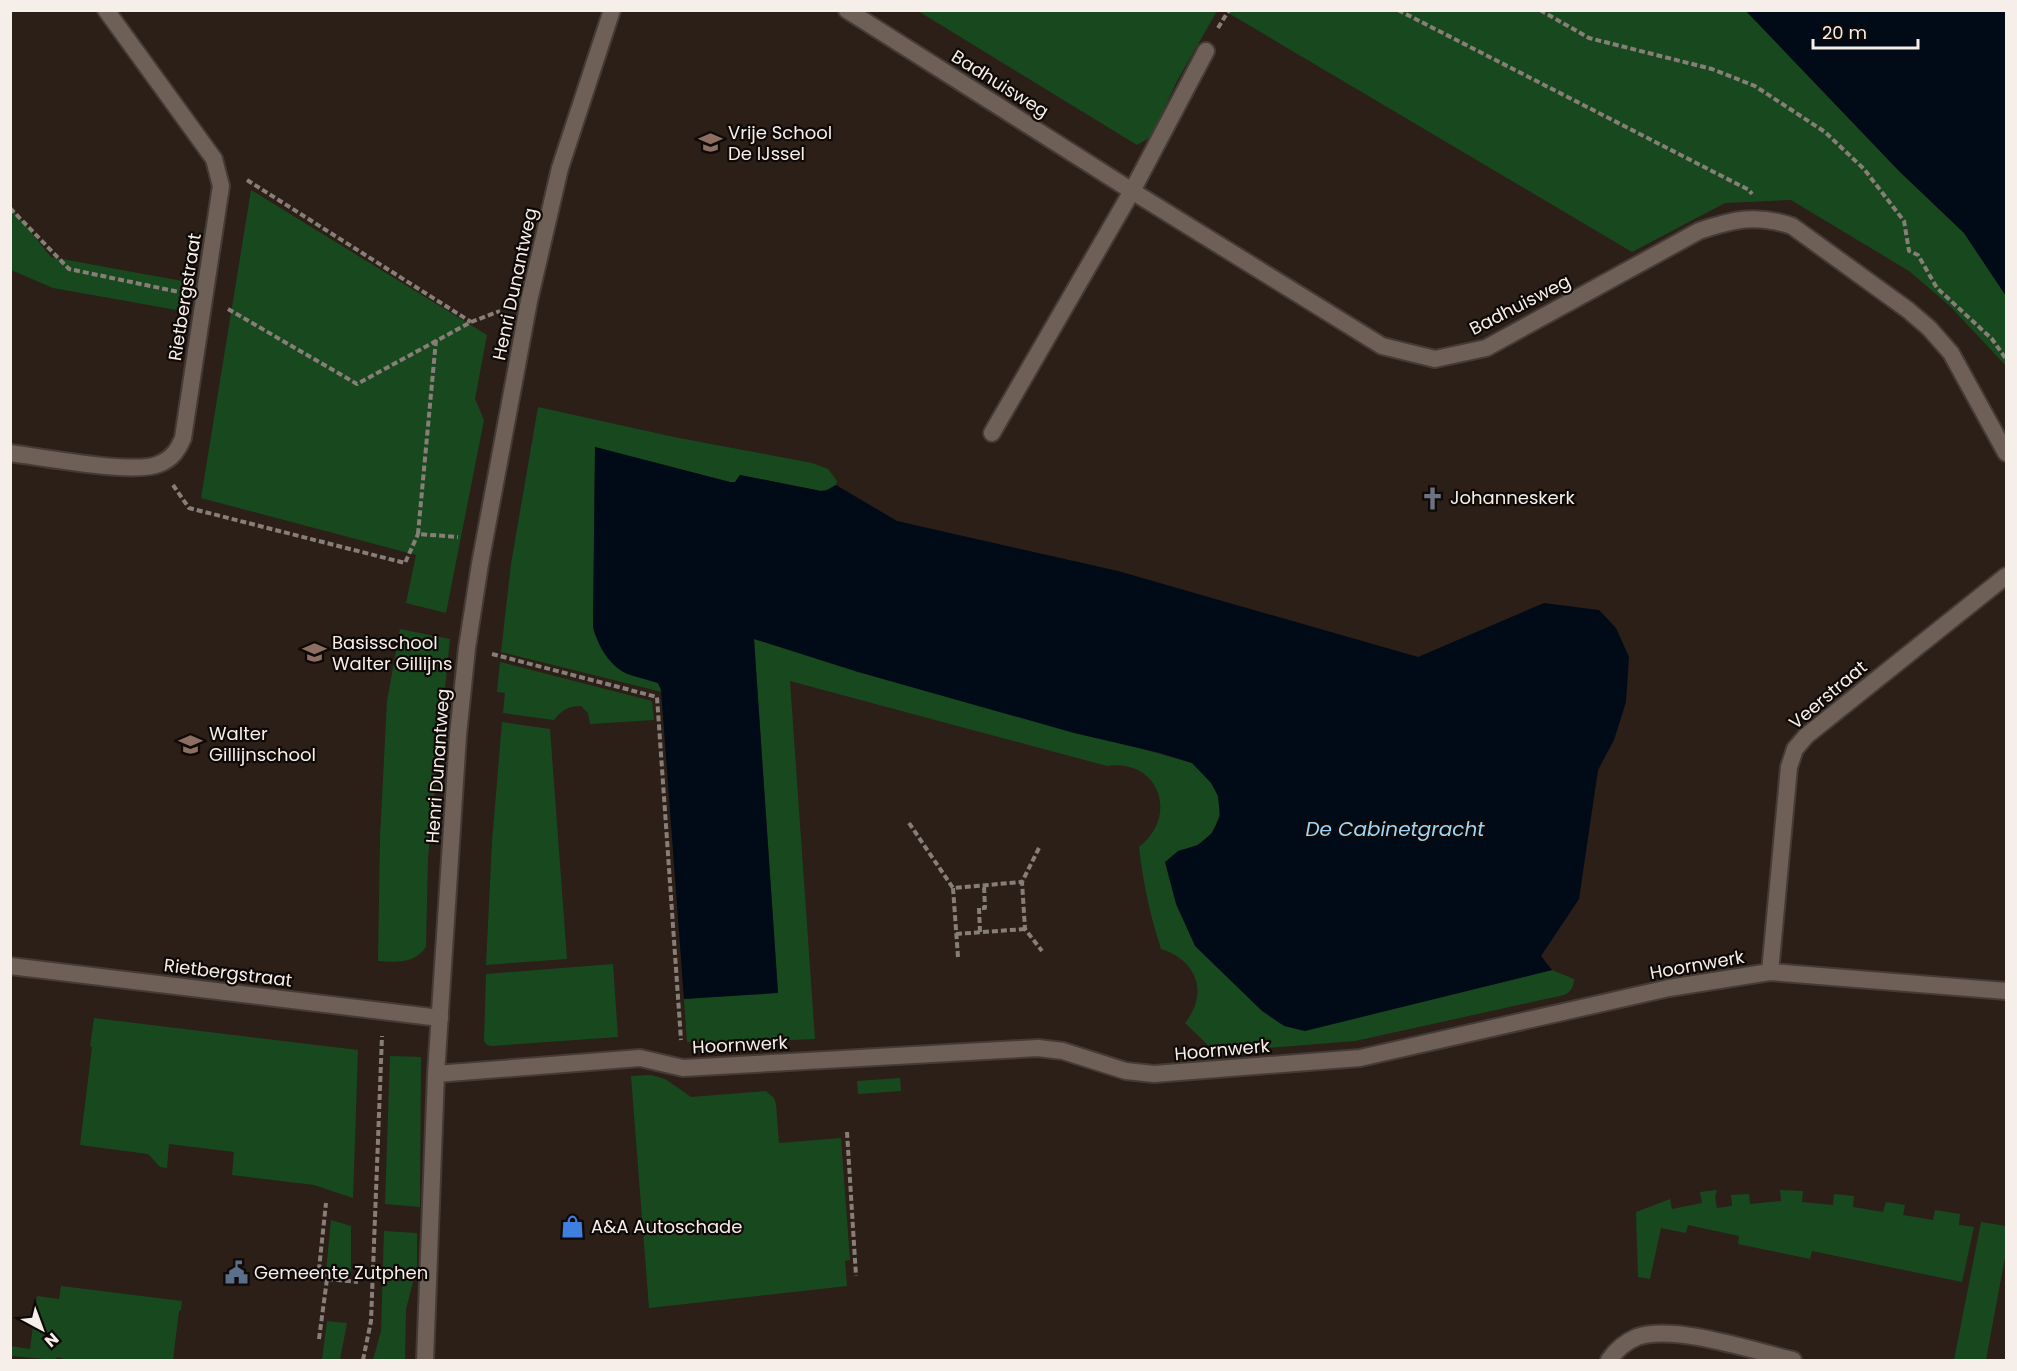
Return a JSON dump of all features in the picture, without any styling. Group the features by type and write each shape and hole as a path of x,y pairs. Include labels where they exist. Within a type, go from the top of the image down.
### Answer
{"street":[{"name":"Rietbergstraat","path":"106,10 214,159 221,186 183,438 178,450 158,465"},
{"name":"Henri Dunantweg","path":"425,1360 436,1074 458,735 467,648 484,538 529,301 560,168 612,10"},
{"name":"Badhuisweg","path":"847,10 1382,346 1436,359 1486,348 1699,231 1727,221 1749,218 1774,220 1792,226 1908,310 1929,328 1950,353 2007,453"},
{"path":"992,433 1132,191 1206,51"},
{"path":"10,453 108,466 148,468 158,465"},
{"name":"Veerstraat","path":"1770,972 1789,767 1795,749 1806,736 2007,576"},
{"name":"Rietbergstraat","path":"10,966 440,1018"},
{"name":"Hoornwerk","path":"436,1074 640,1058 683,1068 1038,1048 1064,1051 1126,1071 1154,1074 1349,1059 1669,988 1770,972 2007,991"},
{"path":"1609,1360 1626,1342 1639,1336 1655,1335 1679,1335 1703,1339 1792,1360"}],"path":[{"path":"1398,10 1749,190 1774,220"},
{"path":"1540,10 1589,38 1712,69 1755,86 1825,132 1864,170 1904,221 1909,250 1918,255 1937,288 1992,339 2007,359"},
{"path":"214,159 471,322"},
{"path":"10,208 69,269 205,298 246,318 357,384 471,322 529,301"},
{"path":"158,465 189,508 405,563 418,534 436,340"},
{"path":"418,534 484,538"},
{"path":"467,648 657,697 683,1068"},
{"path":"909,823 953,888 958,957"},
{"path":"1039,848 1022,882 1025,929 1042,951"},
{"path":"953,888 1022,882"},
{"path":"981,932 979,908 986,908 984,885"},
{"path":"956,934 1025,929"},
{"path":"363,1360 371,1321 383,1011"},
{"path":"847,1132 856,1276"},
{"path":"320,1339 327,1279 319,1269 326,1203"},
{"path":"327,1279 358,1282"}],"green space":[{"path":"918,11 1217,11 1177,81 1151,137 1137,145"},
{"path":"1225,11 1746,11 1899,171 1964,233 2006,296 2006,366 1950,306 1909,271 1791,200 1725,203 1632,252"},
{"path":"251,190 487,335 475,399 484,420 446,613 406,603 416,555 201,498"},
{"path":"10,206 51,257 193,283 188,312 53,288 11,270"},
{"path":"538,407 674,437 812,463 828,469 837,481 836,485 821,491 740,475 735,482 730,482 595,447 593,627 595,635 646,679 658,683 662,692 501,652 511,564"},
{"path":"400,629 450,639 428,858 426,947 411,959 378,961 380,838 387,701"},
{"path":"754,639 1192,763 1210,781 1216,792 1219,801 1218,818 1216,826 1205,840 1178,851 1305,1030 1552,970 1574,979 1573,986 1564,995 1355,1041 1215,1052 1185,1023 1196,1000 1196,979 1191,969 1183,961 1161,949 1150,911 1139,847 1151,834 1158,820 1160,805 1158,792 1150,780 1139,771 1125,766 1107,766 790,681 815,1039 687,1042 684,999 778,992"},
{"path":"500,662 652,701 654,720 590,724 588,713 581,706 566,709 554,720 503,713 505,693 497,692"},
{"path":"502,722 550,729 567,959 486,965 492,842"},
{"path":"613,964 618,1037 492,1046 487,1045 484,1041 486,974"},
{"path":"94,1018 358,1050 353,1198 314,1185 232,1175 234,1152 169,1144 167,1168 160,1167 148,1154 80,1145"},
{"path":"390,1056 421,1057 420,1207 385,1204"},
{"path":"651,1075 665,1079 691,1097 766,1091 774,1098 776,1104 779,1143 841,1138 850,1260 845,1261 847,1286 649,1308 631,1076"},
{"path":"900,1078 901,1091 858,1094 857,1081"},
{"path":"1717,1190 1715,1197 1717,1208 1732,1206 1731,1195 1749,1194 1750,1204 1781,1201 1780,1190 1803,1191 1802,1202 1833,1205 1834,1194 1854,1196 1853,1207 1883,1212 1886,1202 1905,1205 1903,1215 1933,1220 1935,1210 1960,1214 1959,1225 1974,1227 1962,1282 1812,1251 1810,1259 1738,1244 1739,1236 1688,1225 1686,1233 1661,1228 1650,1279 1638,1277 1636,1212 1670,1199 1672,1209 1702,1203 1700,1192"},
{"path":"331,1220 351,1226 351,1273 326,1271"},
{"path":"1981,1222 2006,1226 2006,1252 1986,1360 1954,1360"},
{"path":"384,1231 417,1233 417,1267 406,1309 405,1360 373,1360 381,1331"},
{"path":"61,1286 182,1301 173,1360 68,1360 57,1357 56,1360 11,1356 11,1346 30,1349 37,1296 59,1299"},
{"path":"327,1321 347,1323 340,1360 322,1360"}],"water":[{"path":"1746,11 2006,11 2006,296 1964,233 1899,171"},
{"name":"De Cabinetgracht","path":"595,447 730,482 735,482 740,475 821,491 836,485 897,521 1118,571 1418,657 1544,603 1599,610 1616,628 1629,657 1626,702 1614,740 1598,770 1579,899 1541,956 1552,970 1305,1031 1284,1026 1262,1011 1195,946 1176,904 1165,862 1178,851 1198,845 1212,833 1220,816 1218,796 1211,783 1192,763 1160,753 1074,733 858,672 754,639 778,993 684,999 661,690 658,683 630,675 616,667 602,649 593,627"}],"place":[{"name":"Vrije School De IJssel","path":"710,143"},
{"name":"Johanneskerk","path":"1432,498"},
{"name":"Basisschool Walter Gillijns","path":"314,653"},
{"name":"Walter Gillijnschool","path":"191,744"},
{"name":"A&A Autoschade","path":"573,1227"},
{"name":"Gemeente Zutphen","path":"236,1273"}]}
